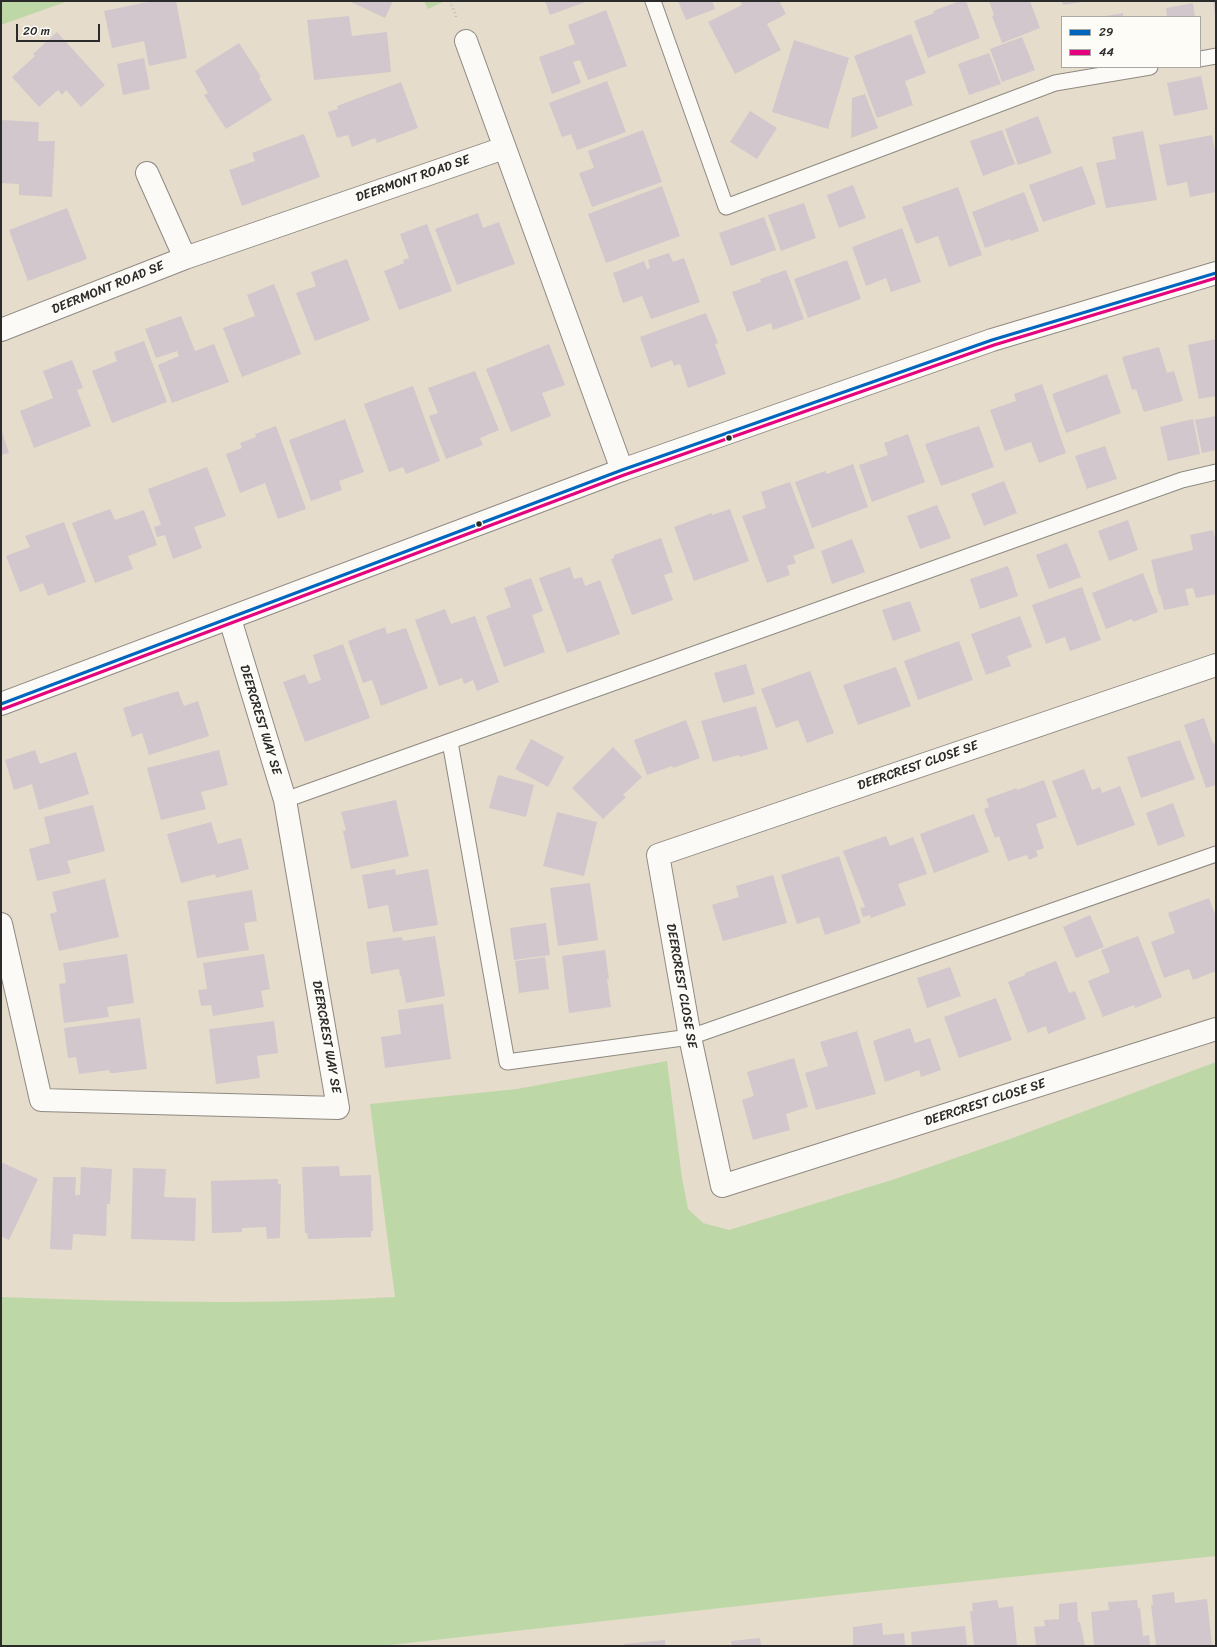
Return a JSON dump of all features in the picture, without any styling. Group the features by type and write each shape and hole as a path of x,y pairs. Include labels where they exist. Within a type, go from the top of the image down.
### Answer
{"street":[{"path":"466,41 622,470"},
{"name":"DEERMONT ROAD SE","path":"1,330 185,258 504,148"},
{"path":"147,173 185,258"},
{"path":"1,704 230,619 622,470 992,340 1216,273"},
{"name":"DEERCREST WAY SE","path":"1,924 41,1100 338,1108 285,800 230,619"},
{"name":"DEERCREST CLOSE SE","path":"1216,665 658,855 690,1037 722,1186 1216,1029"}],"lane":[{"path":"653,1 726,207 1055,83 1144,68"},
{"path":"1201,58 1216,56"},
{"path":"285,800 1182,480 1216,472"},
{"path":"450,742 507,1062 690,1037 1216,854"}],"green space":[{"path":"1,1 68,1 1,25"},
{"path":"424,1 445,1 428,9"},
{"path":"667,1061 682,1178 688,1209 703,1223 729,1230 895,1179 1010,1139 1216,1062 1216,1556 846,1594 381,1646 1,1646 1,1297 248,1302 346,1300 395,1297 370,1104 517,1089"}],"building":[{"path":"153,1 176,1 187,58 149,66 144,41 112,48 104,11"},
{"path":"349,1 393,1 385,18"},
{"path":"545,1 588,1 550,15"},
{"path":"678,1 712,1 715,9 686,20"},
{"path":"740,1 779,1 786,14 767,24 781,50 735,74 708,22 742,5"},
{"path":"960,1 966,1 980,38 928,58 914,21 934,13 933,11"},
{"path":"989,1 1030,1 1040,28 1002,43 992,16 994,15"},
{"path":"1062,1 1082,1 1082,2 1063,5"},
{"path":"1213,1 1216,1 1216,15 1215,15"},
{"path":"1193,3 1195,16 1167,16 1166,8"},
{"path":"606,10 627,66 588,80 580,60 573,62 581,83 552,94 539,57 575,44 568,25"},
{"path":"1123,13 1123,16 1106,16"},
{"path":"349,16 352,36 387,32 391,72 314,80 307,20"},
{"path":"57,32 105,85 81,107 66,90 62,95 58,90 39,107 12,77 35,56 33,54"},
{"path":"911,34 926,73 905,81 913,105 877,118 854,56"},
{"path":"1022,37 1035,70 1002,82 990,49"},
{"path":"794,40 849,58 828,129 772,112"},
{"path":"239,43 261,77 259,78 272,100 226,129 204,95 208,93 195,71"},
{"path":"989,53 1001,84 969,95 958,64"},
{"path":"144,58 150,89 123,95 117,64"},
{"path":"1201,76 1208,109 1174,116 1167,83"},
{"path":"607,81 626,132 577,150 571,134 562,137 549,103"},
{"path":"401,82 418,128 377,143 375,138 352,147 348,135 337,138 328,112 338,109 337,106"},
{"path":"865,94 878,128 851,138 852,98"},
{"path":"750,111 777,128 757,159 730,142"},
{"path":"1038,116 1052,153 1018,165 1005,129"},
{"path":"1,120 39,122 38,141 55,141 52,197 19,195 19,184 1,183"},
{"path":"643,130 662,182 592,207 579,173 594,168 588,151"},
{"path":"1002,130 1015,164 983,176 970,141"},
{"path":"1143,131 1157,200 1106,208 1096,163 1116,159 1112,137"},
{"path":"304,134 320,177 242,206 229,170 255,161 252,153"},
{"path":"1212,135 1216,156 1216,192 1190,197 1187,182 1167,186 1159,145"},
{"path":"1082,166 1096,204 1043,222 1029,185"},
{"path":"853,185 866,218 839,228 827,195"},
{"path":"662,186 680,236 606,263 588,214"},
{"path":"958,187 982,255 949,267 938,236 916,244 902,207"},
{"path":"1024,192 1039,231 985,248 972,212"},
{"path":"804,203 816,238 781,251 768,215"},
{"path":"67,208 87,259 28,281 9,230"},
{"path":"478,213 483,228 499,222 515,264 457,285 435,229"},
{"path":"764,217 776,250 731,266 719,233"},
{"path":"427,224 452,291 399,310 384,271 404,263 403,260 409,258 400,234"},
{"path":"902,228 921,282 891,292 886,278 866,286 852,247"},
{"path":"669,253 673,262 684,258 700,302 651,319 642,296 623,303 613,273 644,261 647,269 650,268 648,260"},
{"path":"347,259 370,320 315,341 296,293 316,286 311,272"},
{"path":"847,260 861,299 808,318 794,279"},
{"path":"786,270 804,319 773,330 771,323 747,332 732,292 761,282 760,279"},
{"path":"274,284 301,354 242,377 223,328 255,316 247,295"},
{"path":"706,313 718,343 715,344 726,374 688,388 680,364 674,366 672,360 651,368 640,337"},
{"path":"181,316 195,351 214,344 229,382 172,403 158,365 179,356 177,351 156,358 145,329"},
{"path":"1216,339 1216,396 1199,399 1188,345"},
{"path":"144,341 167,402 112,423 92,371 117,361 114,352"},
{"path":"549,344 565,385 542,393 551,416 511,432 486,369"},
{"path":"1159,347 1167,373 1174,371 1183,401 1144,412 1136,389 1132,390 1122,357"},
{"path":"72,360 83,388 77,390 91,426 34,448 20,411 53,398 43,371"},
{"path":"475,371 499,430 480,438 483,445 446,459 429,416 438,413 428,388"},
{"path":"1107,374 1121,413 1066,433 1052,394"},
{"path":"1042,384 1066,453 1039,463 1031,442 1005,451 990,410 1016,401 1014,394"},
{"path":"413,386 440,461 406,474 403,467 389,472 364,404"},
{"path":"1216,416 1216,450 1202,453 1195,420"},
{"path":"345,419 364,472 339,481 342,490 311,501 289,440"},
{"path":"1193,419 1200,454 1168,461 1160,427"},
{"path":"276,426 306,509 278,519 265,483 240,493 226,454 242,448 240,443 256,437 255,434"},
{"path":"979,426 994,467 941,486 925,444"},
{"path":"1,429 9,453 1,455"},
{"path":"908,434 925,482 872,502 859,465 888,455 884,443"},
{"path":"1105,446 1117,479 1087,489 1075,456"},
{"path":"853,464 868,507 812,528 795,482 825,471 827,474"},
{"path":"207,467 226,516 194,527 202,548 173,559 165,535 157,537 154,527 161,525 148,489"},
{"path":"1004,481 1017,513 984,526 971,494"},
{"path":"790,482 815,548 793,556 796,563 787,566 790,575 767,583 742,516 766,508 761,492"},
{"path":"937,505 951,538 920,549 907,516"},
{"path":"110,509 115,520 144,510 157,545 128,556 133,569 95,583 72,523"},
{"path":"730,509 749,561 694,581 674,527 712,513 712,515"},
{"path":"1128,520 1138,550 1109,561 1098,531"},
{"path":"64,522 86,582 48,596 43,583 20,592 6,556 30,547 25,536"},
{"path":"1213,530 1216,542 1216,594 1196,598 1193,588 1185,589 1189,605 1164,610 1151,560 1193,550 1190,535"},
{"path":"661,538 673,572 664,575 673,600 632,615 611,559 614,558 614,555"},
{"path":"852,539 865,572 832,584 821,551"},
{"path":"1067,543 1081,577 1049,589 1036,555"},
{"path":"1008,566 1018,596 980,609 970,579"},
{"path":"570,567 574,579 582,577 585,586 600,580 620,634 567,653 539,578"},
{"path":"1143,573 1158,612 1133,622 1132,619 1106,629 1092,593"},
{"path":"531,578 543,611 532,615 545,652 504,667 486,616 511,607 504,588"},
{"path":"1082,587 1101,640 1070,651 1065,637 1046,644 1032,605"},
{"path":"910,601 921,631 893,641 882,610"},
{"path":"445,609 451,624 475,616 499,682 477,691 473,680 464,684 462,678 439,686 415,620"},
{"path":"1020,616 1032,647 1007,656 1011,666 986,675 971,634"},
{"path":"385,627 387,634 406,628 428,688 381,706 372,680 363,683 348,641"},
{"path":"959,641 973,680 918,700 904,661"},
{"path":"343,644 370,718 305,742 283,682 305,674 309,684 321,680 313,655"},
{"path":"746,664 755,694 723,703 714,673"},
{"path":"896,667 911,706 858,725 843,685"},
{"path":"810,671 834,733 807,743 798,720 776,728 761,689"},
{"path":"178,691 184,706 198,701 209,736 149,755 142,733 132,737 123,708"},
{"path":"756,706 768,749 740,757 739,755 713,762 701,721"},
{"path":"1204,718 1213,744 1216,742 1216,785 1206,788 1184,725"},
{"path":"686,720 700,758 673,768 672,766 647,775 634,740"},
{"path":"531,739 564,757 548,787 515,769"},
{"path":"1180,740 1195,779 1141,798 1127,757"},
{"path":"613,747 642,777 623,795 626,797 603,819 572,788"},
{"path":"35,750 40,764 76,752 89,794 39,810 32,784 14,790 5,760"},
{"path":"219,750 228,785 201,792 206,809 161,820 147,768"},
{"path":"1084,769 1092,790 1100,787 1102,793 1120,786 1135,825 1077,846 1052,781"},
{"path":"498,775 534,785 526,817 489,808"},
{"path":"1044,780 1057,817 1036,824 1044,848 1036,851 1038,856 1029,860 1027,855 1008,861 999,836 995,838 984,809 989,807 986,799"},
{"path":"396,800 409,856 351,869 343,831 346,830 341,812"},
{"path":"1173,803 1185,836 1158,846 1146,813"},
{"path":"93,805 105,851 67,861 71,873 37,881 29,849 50,843 44,817"},
{"path":"557,812 597,822 584,876 543,866"},
{"path":"974,814 989,852 934,873 920,834"},
{"path":"211,822 218,844 241,838 249,869 216,878 215,874 181,883 167,834"},
{"path":"886,836 890,846 913,837 927,874 898,884 906,905 871,918 870,915 863,917 860,908 865,907 843,851"},
{"path":"839,856 861,923 825,935 819,917 797,924 781,875"},
{"path":"395,869 396,875 428,869 438,925 393,932 388,905 368,909 362,875"},
{"path":"773,875 787,923 723,941 712,905 739,897 736,886"},
{"path":"105,879 119,937 59,951 50,914 57,912 52,892"},
{"path":"590,883 598,940 558,946 550,888"},
{"path":"252,890 257,921 244,923 249,950 197,958 187,901"},
{"path":"1209,898 1216,917 1216,971 1193,980 1189,969 1164,978 1151,942 1175,933 1168,913"},
{"path":"1090,915 1104,947 1076,958 1063,927"},
{"path":"546,923 550,955 514,960 510,928"},
{"path":"435,936 445,996 406,1003 399,969 371,974 366,942 402,937 403,941"},
{"path":"1138,936 1162,997 1135,1008 1134,1005 1103,1017 1088,981 1110,972 1101,950"},
{"path":"605,950 611,1007 569,1013 562,956"},
{"path":"127,954 134,1003 107,1007 109,1017 64,1023 59,984 66,983 63,963"},
{"path":"264,954 270,989 261,991 264,1007 213,1016 211,1005 201,1006 198,990 207,989 203,963"},
{"path":"545,957 549,989 519,993 515,961"},
{"path":"1056,961 1069,993 1075,991 1086,1019 1048,1034 1046,1026 1028,1033 1008,982 1025,975 1025,973"},
{"path":"950,967 961,996 927,1008 917,978"},
{"path":"996,998 1012,1040 959,1058 944,1017"},
{"path":"443,1004 451,1059 385,1068 381,1037 401,1034 398,1010"},
{"path":"140,1018 147,1069 115,1073 110,1073 109,1070 79,1074 76,1057 68,1058 64,1028"},
{"path":"274,1021 278,1053 257,1056 260,1078 216,1084 209,1029"},
{"path":"910,1028 915,1043 930,1038 941,1070 921,1077 919,1070 885,1082 873,1041"},
{"path":"857,1031 876,1094 816,1110 805,1073 828,1066 820,1042"},
{"path":"794,1058 808,1107 786,1114 790,1130 753,1140 742,1100 754,1096 747,1072"},
{"path":"1,1162 38,1179 9,1240 1,1236"},
{"path":"339,1166 340,1176 371,1175 373,1231 371,1231 371,1237 308,1239 307,1233 305,1233 302,1167"},
{"path":"81,1167 112,1169 110,1204 107,1204 106,1236 73,1234 72,1250 50,1249 53,1177 76,1177 75,1195 80,1195"},
{"path":"133,1168 166,1169 164,1197 196,1198 195,1241 131,1239"},
{"path":"278,1179 278,1184 281,1184 280,1238 267,1239 266,1227 242,1228 242,1232 212,1233 211,1181"},
{"path":"1174,1592 1175,1603 1207,1599 1212,1646 1156,1646 1151,1605 1153,1605 1152,1595"},
{"path":"997,1600 999,1608 1013,1606 1017,1646 974,1646 970,1611 973,1611 972,1603"},
{"path":"1137,1600 1138,1608 1140,1608 1143,1636 1149,1635 1150,1646 1094,1646 1091,1612 1109,1610 1108,1602"},
{"path":"1077,1602 1078,1622 1080,1622 1085,1646 1036,1646 1034,1627 1045,1626 1044,1620 1059,1619 1059,1604"},
{"path":"882,1623 883,1635 904,1633 905,1646 853,1646 853,1627"},
{"path":"965,1626 967,1646 912,1646 911,1632"},
{"path":"760,1638 761,1646 732,1646 731,1641"},
{"path":"665,1640 665,1646 624,1646 624,1644"}],"transit line":[{"name":"29","path":"1,704 622,470 992,340 1216,273"},
{"name":"44","path":"3,709 624,475 994,345 1216,278"}]}
